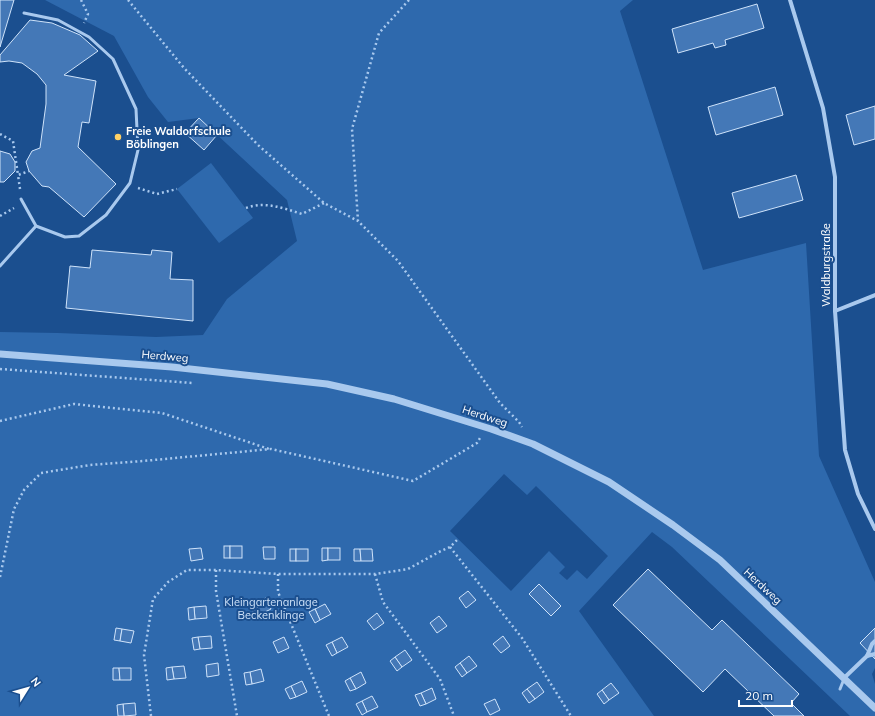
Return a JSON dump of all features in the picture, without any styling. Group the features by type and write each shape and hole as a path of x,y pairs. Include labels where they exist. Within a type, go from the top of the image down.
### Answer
{"street":[{"name":"Waldburgstraße","path":"790,0 823,108 835,178 835,311 845,450 858,494 875,529"},
{"path":"835,311 875,295"},
{"name":"Herdweg","path":"0,354 172,367 327,384 394,399 491,429 532,444 609,482 720,560 875,708"},
{"path":"844,678 867,656 872,644 875,641"},
{"path":"867,656 875,654"}],"lane":[{"path":"21,199 36,226 65,237 79,236 106,215 130,183 138,150 136,109 113,59 89,37 58,20 24,13"},
{"path":"0,266 36,226"},
{"path":"840,689 844,678"}],"path":[{"path":"80,32 88,14 81,0"},
{"path":"128,0 184,68 258,145 324,203 358,221 398,261 500,403 519,422 532,444"},
{"path":"358,221 352,129 379,33 409,0"},
{"path":"0,134 13,141 21,199"},
{"path":"18,175 29,171"},
{"path":"138,188 157,194 177,189"},
{"path":"0,216 24,203"},
{"path":"246,208 256,204 280,207 302,214 324,203"},
{"path":"0,369 198,384"},
{"path":"0,421 74,404 162,413 271,449 413,481 477,443 481,437"},
{"path":"473,435 487,440"},
{"path":"0,577 14,509 24,490 41,473 90,464 143,461 271,449"},
{"path":"151,716 144,655 153,599 168,582 187,570 216,570 278,574 375,574 408,569 450,547 458,539"},
{"path":"450,547 522,638 571,716"},
{"path":"216,570 216,591 237,716"},
{"path":"278,574 278,592 330,716"},
{"path":"375,574 384,602 440,679 452,707 454,716"}],"green space":[{"name":"Kleingartenanlage Beckenklinge","path":"45,0 633,0 620,11 703,270 806,243 819,456 875,582 875,668 872,674 875,684 875,716 850,716 672,547 652,532 579,611 654,716 0,716 0,332 156,337 203,335 227,299 297,241 287,200 199,118 168,122 148,97 114,36","holes":["504,474 527,495 536,486 608,556 587,579 577,570 567,580 559,573 565,567 549,551 511,591 450,531"]},
{"path":"211,163 253,218 219,243 177,189"}],"building":[{"path":"0,0 14,0 0,47"},
{"path":"757,4 764,28 725,40 726,45 715,48 713,43 678,53 672,29"},
{"name":"Freie Waldorfschule Böblingen","path":"30,20 52,23 80,35 98,51 64,75 96,81 89,123 82,122 78,147 116,184 84,217 49,187 42,186 29,171 26,162 32,151 40,148 46,104 46,85 37,74 22,63 9,61 0,62 0,55"},
{"path":"775,87 783,115 716,135 708,107"},
{"path":"875,106 875,139 854,145 846,115"},
{"path":"199,118 217,135 204,150 185,133"},
{"path":"0,151 10,154 15,162 15,171 4,182 0,182"},
{"path":"796,175 803,200 739,218 732,193"},
{"path":"92,250 151,255 152,250 172,252 170,279 193,280 193,321 66,308 70,266 90,268"},
{"path":"224,546 230,546 230,558 224,558"},
{"path":"230,546 242,546 242,558 230,558"},
{"path":"263,547 275,547 275,559 264,559"},
{"path":"201,548 203,559 191,561 189,549"},
{"path":"322,548 328,548 328,560 322,561"},
{"path":"328,548 340,548 340,560 328,560"},
{"path":"290,549 296,549 296,561 290,561"},
{"path":"296,549 308,549 308,561 296,561"},
{"path":"354,549 360,549 361,561 354,561"},
{"path":"360,549 372,549 373,561 361,561"},
{"path":"648,569 712,630 722,620 799,694 791,703 804,716 774,716 725,669 703,692 613,605"},
{"path":"539,584 561,606 551,616 529,594"},
{"path":"468,591 476,600 466,608 459,598"},
{"path":"266,598 271,609 261,614 255,603"},
{"path":"255,603 261,614 255,616 250,605"},
{"path":"325,604 331,614 320,620 315,609"},
{"path":"206,606 207,618 195,619 194,607"},
{"path":"194,607 195,619 189,620 188,608"},
{"path":"315,609 320,620 315,623 309,612"},
{"path":"377,613 384,623 374,630 367,621"},
{"path":"439,616 447,626 437,633 430,623"},
{"path":"116,628 122,629 120,641 114,640"},
{"path":"875,628 875,659 860,643"},
{"path":"122,629 134,631 131,643 120,641"},
{"path":"211,636 212,648 200,649 198,637"},
{"path":"503,636 510,646 501,653 493,644"},
{"path":"198,637 200,649 194,650 192,638"},
{"path":"284,637 289,648 278,653 273,642"},
{"path":"342,637 348,647 337,653 332,642"},
{"path":"332,642 337,653 332,656 326,645"},
{"path":"405,650 412,660 402,667 395,657"},
{"path":"469,656 477,666 467,673 460,663"},
{"path":"395,657 402,667 397,671 390,661"},
{"path":"218,663 219,675 207,677 206,665"},
{"path":"460,663 467,673 462,677 455,667"},
{"path":"184,666 186,678 174,679 172,667"},
{"path":"172,667 174,679 167,680 166,668"},
{"path":"113,668 119,668 120,680 113,680"},
{"path":"119,668 131,668 131,680 120,680"},
{"path":"261,669 264,681 252,684 250,672"},
{"path":"250,672 252,684 246,685 244,673"},
{"path":"361,672 366,683 356,689 350,678"},
{"path":"350,678 356,689 350,691 345,681"},
{"path":"302,681 307,692 296,697 291,686"},
{"path":"537,682 544,692 535,699 527,689"},
{"path":"611,683 619,693 609,700 602,690"},
{"path":"291,686 296,697 290,699 285,689"},
{"path":"432,688 436,699 426,704 421,693"},
{"path":"527,689 535,699 529,703 522,693"},
{"path":"602,690 609,700 604,704 597,694"},
{"path":"421,693 426,704 420,706 415,695"},
{"path":"372,696 378,707 367,712 362,701"},
{"path":"495,699 500,710 490,715 484,704"},
{"path":"362,701 367,712 362,715 356,704"},
{"path":"135,703 136,715 124,716 123,704"},
{"path":"123,704 124,716 118,716 117,705"}],"place":[{"name":"Freie Waldorfschule Böblingen","path":"118,137"}]}
